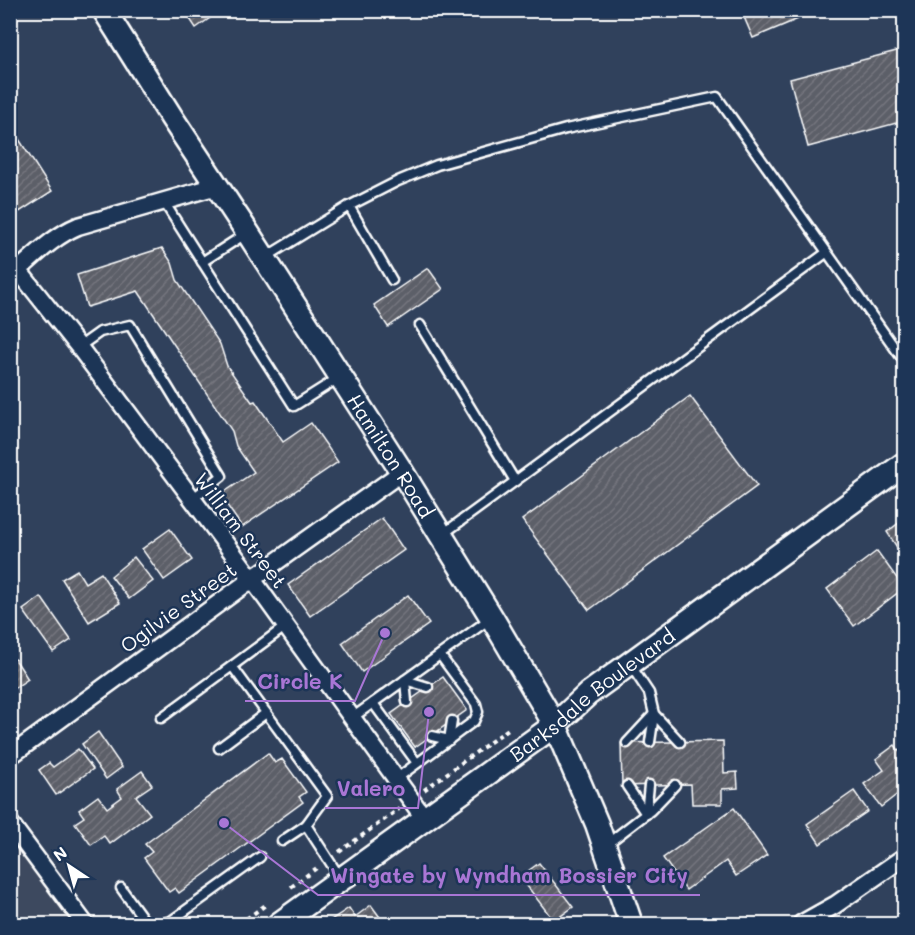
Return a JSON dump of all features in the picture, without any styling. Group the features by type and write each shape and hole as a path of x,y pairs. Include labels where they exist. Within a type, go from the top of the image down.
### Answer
{"main road":[{"name":"Hamilton Road","path":"104,10 402,472 555,725 597,824 631,924"},
{"name":"Barksdale Boulevard","path":"279,924 555,725 588,694 629,663 904,464"}],"street":[{"path":"14,273 66,231 217,186"},
{"name":"William Street","path":"14,273 79,346 252,579 425,819"},
{"name":"Ogilvie Street","path":"10,756 402,472"},
{"path":"10,823 85,924"},
{"path":"801,924 835,905 904,857"}],"lane":[{"path":"264,258 349,206 398,181 437,165 585,124 717,97 904,361"},
{"path":"164,202 294,406 341,376"},
{"path":"349,206 392,280"},
{"path":"202,262 248,233"},
{"path":"440,536 826,253"},
{"path":"79,346 100,332 130,325 222,476 192,499"},
{"path":"420,325 515,481"},
{"path":"352,718 492,618"},
{"path":"161,718 286,626"},
{"path":"396,779 474,721 478,712 476,704 440,655"},
{"path":"629,663 649,693 654,714 650,742"},
{"path":"232,666 327,796 306,825 282,841"},
{"path":"405,680 428,687"},
{"path":"405,680 407,702"},
{"path":"373,703 417,763"},
{"path":"219,748 266,713"},
{"path":"654,714 680,742"},
{"path":"627,743 654,714"},
{"path":"449,740 452,721"},
{"path":"432,735 449,740"},
{"path":"646,814 649,785"},
{"path":"604,846 646,814 675,785"},
{"path":"627,786 646,814"},
{"path":"306,825 341,879"},
{"path":"159,924 171,921 260,856"},
{"path":"122,888 147,924"}],"path":[{"path":"426,789 511,727"}],"shaded area":[{"path":"11,823 85,924 11,924"}],"building":[{"path":"184,10 219,10 220,11 196,28"},
{"path":"367,10 402,10 368,17"},
{"path":"758,10 794,10 798,19 753,38 744,17"},
{"path":"904,49 904,121 808,147 790,79"},
{"path":"10,125 52,191 10,218"},
{"path":"162,248 172,263 177,280 220,344 227,366 283,442 311,423 338,462 242,527 220,495 254,472 236,446 232,431 138,291 87,307 77,275"},
{"path":"428,268 443,289 388,327 374,305"},
{"path":"690,396 757,486 589,610 522,520"},
{"path":"382,518 404,550 310,616 288,585"},
{"path":"904,519 904,558 887,532"},
{"path":"170,529 192,560 164,580 142,549"},
{"path":"877,551 904,588 854,626 827,589"},
{"path":"134,557 153,581 129,599 111,576"},
{"path":"77,570 85,583 101,573 120,603 89,622 62,579"},
{"path":"408,595 429,624 362,672 342,643"},
{"path":"41,597 71,640 53,652 23,610"},
{"path":"15,659 28,679 10,691 10,661"},
{"path":"443,677 467,710 415,747 391,714"},
{"path":"98,732 122,767 106,779 82,744"},
{"path":"723,741 724,773 737,772 738,788 722,789 722,804 692,804 691,784 622,786 621,743"},
{"path":"895,745 904,758 904,789 881,807 864,784 884,770 876,759"},
{"path":"78,749 93,769 56,795 39,770 49,763 53,767"},
{"path":"268,753 275,763 282,759 306,792 299,797 303,802 179,893 175,888 169,892 144,858 152,852 145,844"},
{"path":"142,771 152,785 136,796 150,814 110,844 104,836 91,845 75,823 84,817 79,810 98,796 107,808 122,797 117,789"},
{"path":"854,791 868,811 820,844 807,824"},
{"path":"734,808 767,855 736,876 726,861 686,890 663,858"},
{"path":"539,863 573,907 554,921 520,877"},
{"path":"10,884 17,892 10,896"},
{"path":"371,905 385,924 325,924 349,908 355,917"},
{"path":"10,911 21,924 10,924"}],"place":[{"name":"Circle K","path":"385,633"},
{"name":"Valero","path":"429,712"},
{"name":"Wingate by Wyndham Bossier City","path":"224,823"}]}
